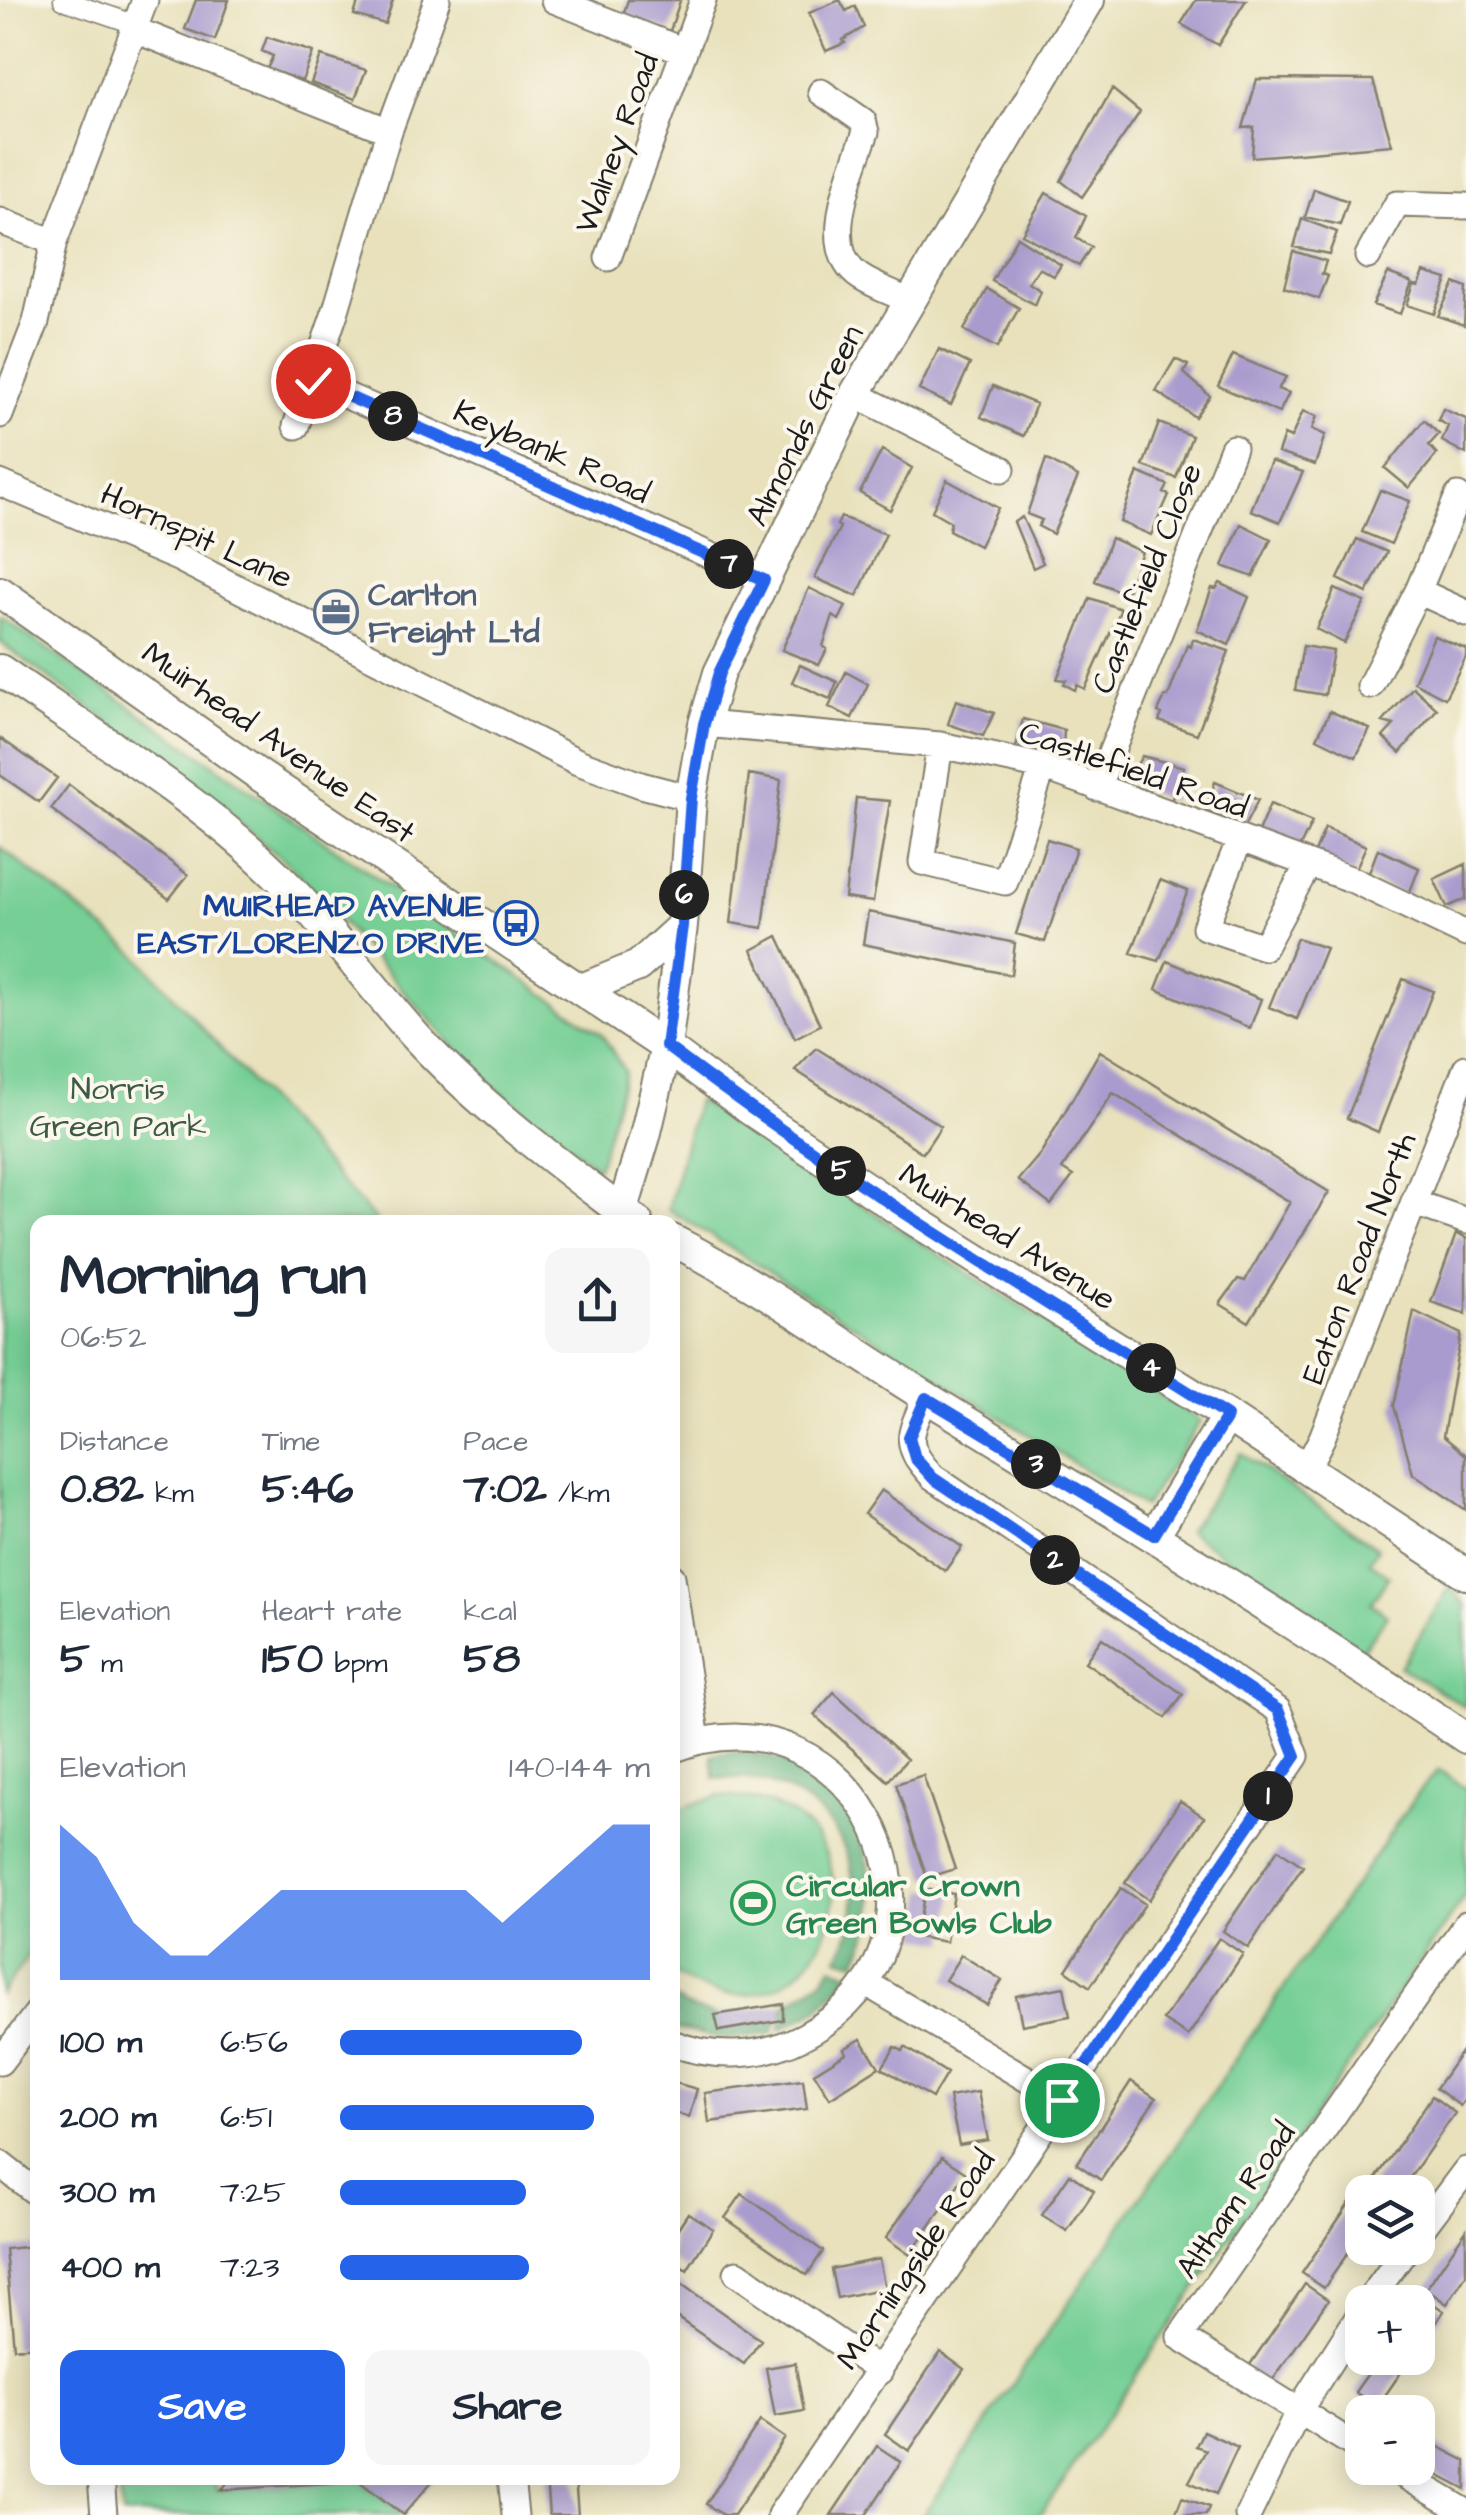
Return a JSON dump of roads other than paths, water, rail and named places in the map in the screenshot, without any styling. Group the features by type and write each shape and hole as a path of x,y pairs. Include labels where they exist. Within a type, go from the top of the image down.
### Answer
{"street":[{"path":"64,0 139,18 388,131"},
{"path":"296,426 388,131 437,0"},
{"name":"Walney Road","path":"554,0 684,51"},
{"name":"Walney Road","path":"608,258 703,0"},
{"name":"Almonds Green","path":"627,1215 666,1046 682,926 691,798 704,724 719,673 855,394 1089,0"},
{"path":"0,415 36,322 54,242 139,18"},
{"path":"821,92 864,122 866,132 840,222 837,240 842,255 859,277 910,300"},
{"path":"1368,256 1398,204 1466,206"},
{"path":"0,221 54,242"},
{"name":"Keybank Road","path":"313,381 764,580"},
{"path":"855,394 1002,469"},
{"name":"Castlefield Close","path":"1098,788 1232,448"},
{"name":"Hornspit Lane","path":"0,483 180,559 578,762 691,798"},
{"path":"1370,686 1418,591 1458,496"},
{"path":"1418,591 1466,613"},
{"name":"Muirhead Avenue East","path":"0,592 259,775 520,948"},
{"path":"0,670 199,809 263,862 317,916 418,1038 470,1092 621,1215"},
{"name":"Castlefield Road","path":"704,724 940,745 1042,767 1353,880 1466,934"},
{"path":"940,745 922,862 1005,882 1042,767"},
{"path":"1240,839 1205,927 1264,947 1308,865"},
{"path":"582,990 638,966 682,926"},
{"name":"Muirhead Avenue","path":"520,948 912,1218 1227,1416 1466,1574"},
{"name":"Eaton Road North","path":"1306,1469 1322,1438 1466,1068"},
{"path":"1415,1202 1466,1221"},
{"path":"680,1244 1154,1535 1466,1738"},
{"path":"680,1254 704,1256"},
{"name":"Morningside Road","path":"780,2515 1296,1756 1278,1710 933,1478 915,1458 909,1437 926,1398"},
{"path":"1154,1535 1227,1416"},
{"path":"680,1627 698,1740"},
{"path":"680,1747 698,1740 751,1737 802,1752 846,1784 877,1828 891,1880 888,1934 866,1983 830,2022 782,2048 729,2056 680,2045"},
{"name":"Altham Road","path":"1345,2440 1180,2338 1466,1924"},
{"path":"866,1983 1062,2100"},
{"path":"0,2062 30,2023"},
{"path":"0,2164 30,2188"},
{"path":"1435,2211 1466,2170"},
{"path":"737,2273 880,2371"},
{"path":"1248,2515 1298,2412 1345,2337"},
{"path":"102,2485 104,2515"},
{"path":"513,2485 515,2515"},
{"path":"1421,2485 1466,2512"}],"place":[{"name":"Carlton Freight Ltd","path":"336,612"},
{"name":"MUIRHEAD AVENUE EAST/LORENZO DRIVE","path":"516,923"},
{"name":"Circular Crown Green Bowls Club","path":"753,1903"}],"park label":[{"name":"Norris Green Park","path":"118,1106"}]}
